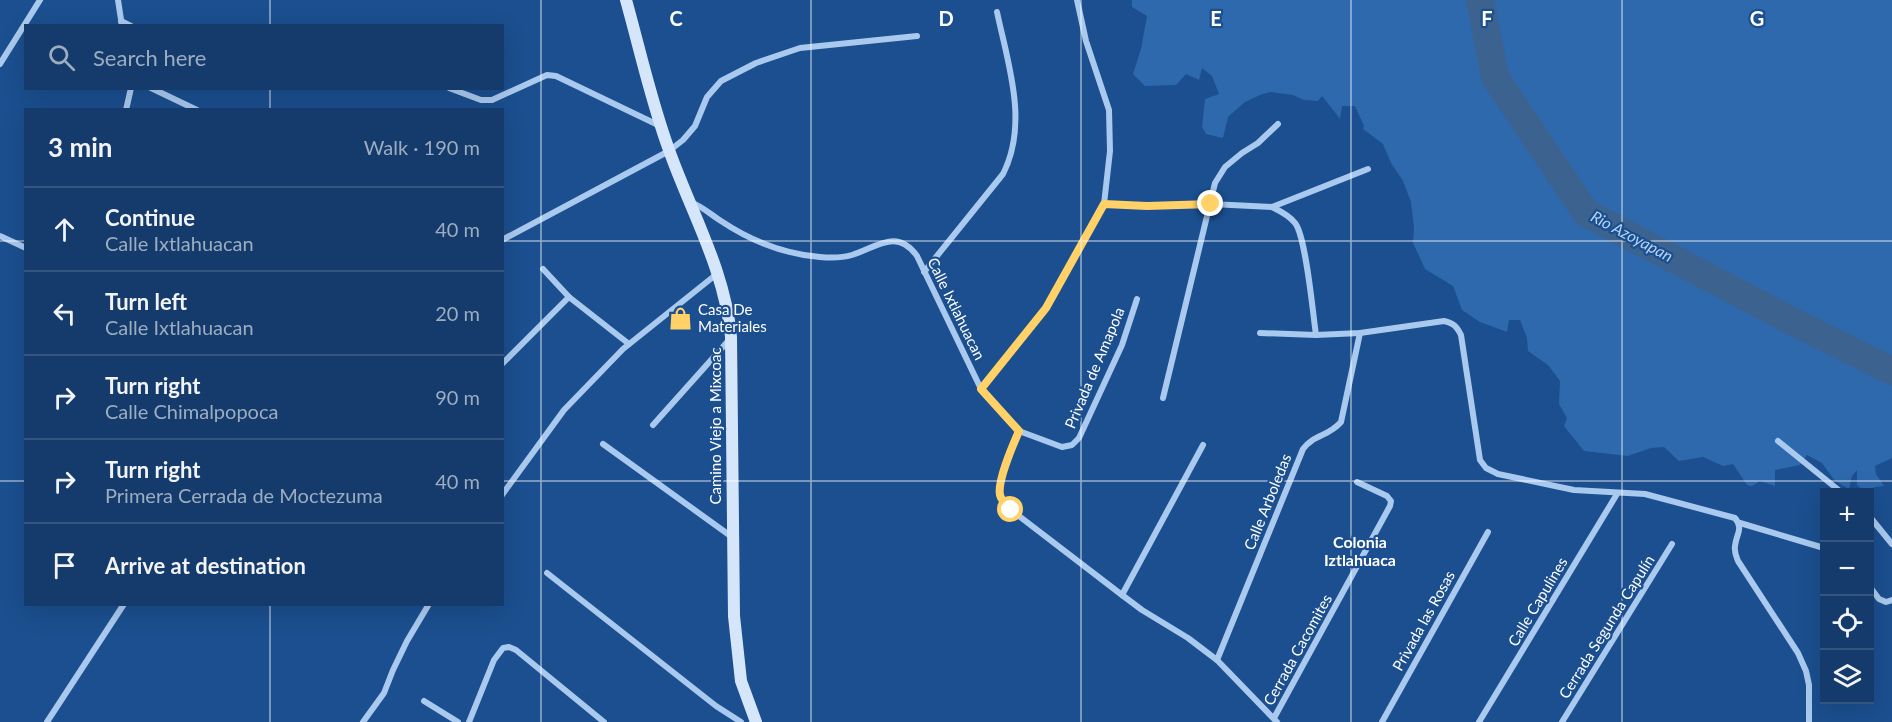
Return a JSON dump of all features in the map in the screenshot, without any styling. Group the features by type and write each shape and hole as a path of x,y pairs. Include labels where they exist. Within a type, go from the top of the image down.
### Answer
{"main road":[{"name":"Camino Viejo a Mixcoac","path":"626,0 669,151 726,296 731,337 734,615 741,681 756,722"}],"street":[{"path":"25,24 40,0"},
{"path":"118,0 122,23"},
{"path":"981,389 1046,308 1104,204 1110,151 1109,110 1086,41 1077,0"},
{"path":"924,272 1003,174 1010,159 1016,119 1010,72 997,12"},
{"path":"0,64 24,26"},
{"path":"504,239 669,151 695,126 707,97 721,81 756,63 800,48 917,36"},
{"path":"454,90 481,100 492,100 547,75 556,76 656,124 662,130"},
{"path":"126,108 131,90"},
{"path":"155,90 193,108"},
{"path":"1163,398 1215,183 1225,166 1258,143 1278,124"},
{"path":"1272,207 1368,169"},
{"name":"Calle Ixtlahuacan","path":"689,202 700,205 721,221 754,240 783,251 836,258 850,256 891,241 901,243 912,250 981,389 1019,431"},
{"path":"1104,204 1147,206 1211,204 1272,207 1286,214 1297,225 1308,278 1316,335"},
{"path":"0,236 24,247"},
{"path":"543,269 569,297 629,344"},
{"path":"504,492 564,410 629,344 718,273"},
{"path":"504,362 569,297"},
{"name":"Privada de Amapola","path":"1019,431 1062,447 1072,445 1079,438 1122,345 1137,299"},
{"path":"1260,333 1316,335 1360,333 1444,321 1456,326 1461,335 1480,460 1486,468 1498,474 1574,490 1645,494 1735,518 1740,523 1820,547"},
{"name":"Calle Arboledas","path":"1217,660 1303,449 1309,440 1333,431 1341,422 1360,333"},
{"path":"653,425 731,337"},
{"path":"1019,431 1007,460 1000,487 1000,497 1011,510 1122,596 1188,638 1217,660 1276,720"},
{"path":"1778,441 1836,488"},
{"path":"603,444 732,537"},
{"path":"1122,596 1203,445"},
{"name":"Cerrada Cacomites","path":"1276,720 1390,506 1391,501 1387,496 1358,482"},
{"name":"Calle Capulines","path":"1479,722 1617,494"},
{"path":"1740,523 1734,551 1738,561 1798,653 1806,671 1809,685 1809,722"},
{"path":"1874,523 1892,544"},
{"name":"Privada las Rosas","path":"1382,722 1488,532"},
{"name":"Cerrada Segunda Capulín","path":"1562,722 1672,544"},
{"path":"547,573 716,706 741,722"},
{"path":"1874,592 1886,602 1892,600"},
{"path":"47,722 123,606"},
{"path":"363,722 384,693 407,641 428,606"},
{"path":"470,722 494,660 503,648 509,647 516,650 604,722"},
{"path":"424,701 458,722"}],"shaded area":[{"path":"1132,0 1892,0 1892,458 1875,466 1876,474 1884,486 1860,488 1857,485 1857,470 1847,488 1835,481 1822,463 1807,455 1800,465 1775,470 1775,486 1760,481 1752,486 1747,485 1733,464 1723,466 1703,457 1679,461 1664,447 1651,448 1628,456 1584,451 1564,426 1567,418 1559,404 1560,381 1548,365 1528,351 1527,338 1520,320 1509,320 1507,332 1480,322 1462,310 1453,286 1425,269 1413,243 1411,202 1403,181 1391,163 1383,144 1363,129 1364,126 1355,106 1342,106 1340,119 1322,96 1318,101 1304,100 1293,95 1270,92 1245,102 1228,117 1223,138 1206,134 1202,127 1205,99 1219,94 1212,76 1202,68 1199,80 1186,74 1176,85 1145,86 1133,74 1141,49 1147,16 1132,7"}],"waterway":[{"name":"Rio Azoyapan","path":"1480,0 1495,77 1586,213 1892,371"}],"place":[{"name":"Casa De Materiales","path":"680,319"}],"district":[{"name":"Colonia Iztlahuaca","path":"1360,551"}],"route":[{"path":"1011,510 1000,497 1000,487 1007,460 1019,431 981,389 1046,308 1104,204 1147,206 1211,204"}]}
